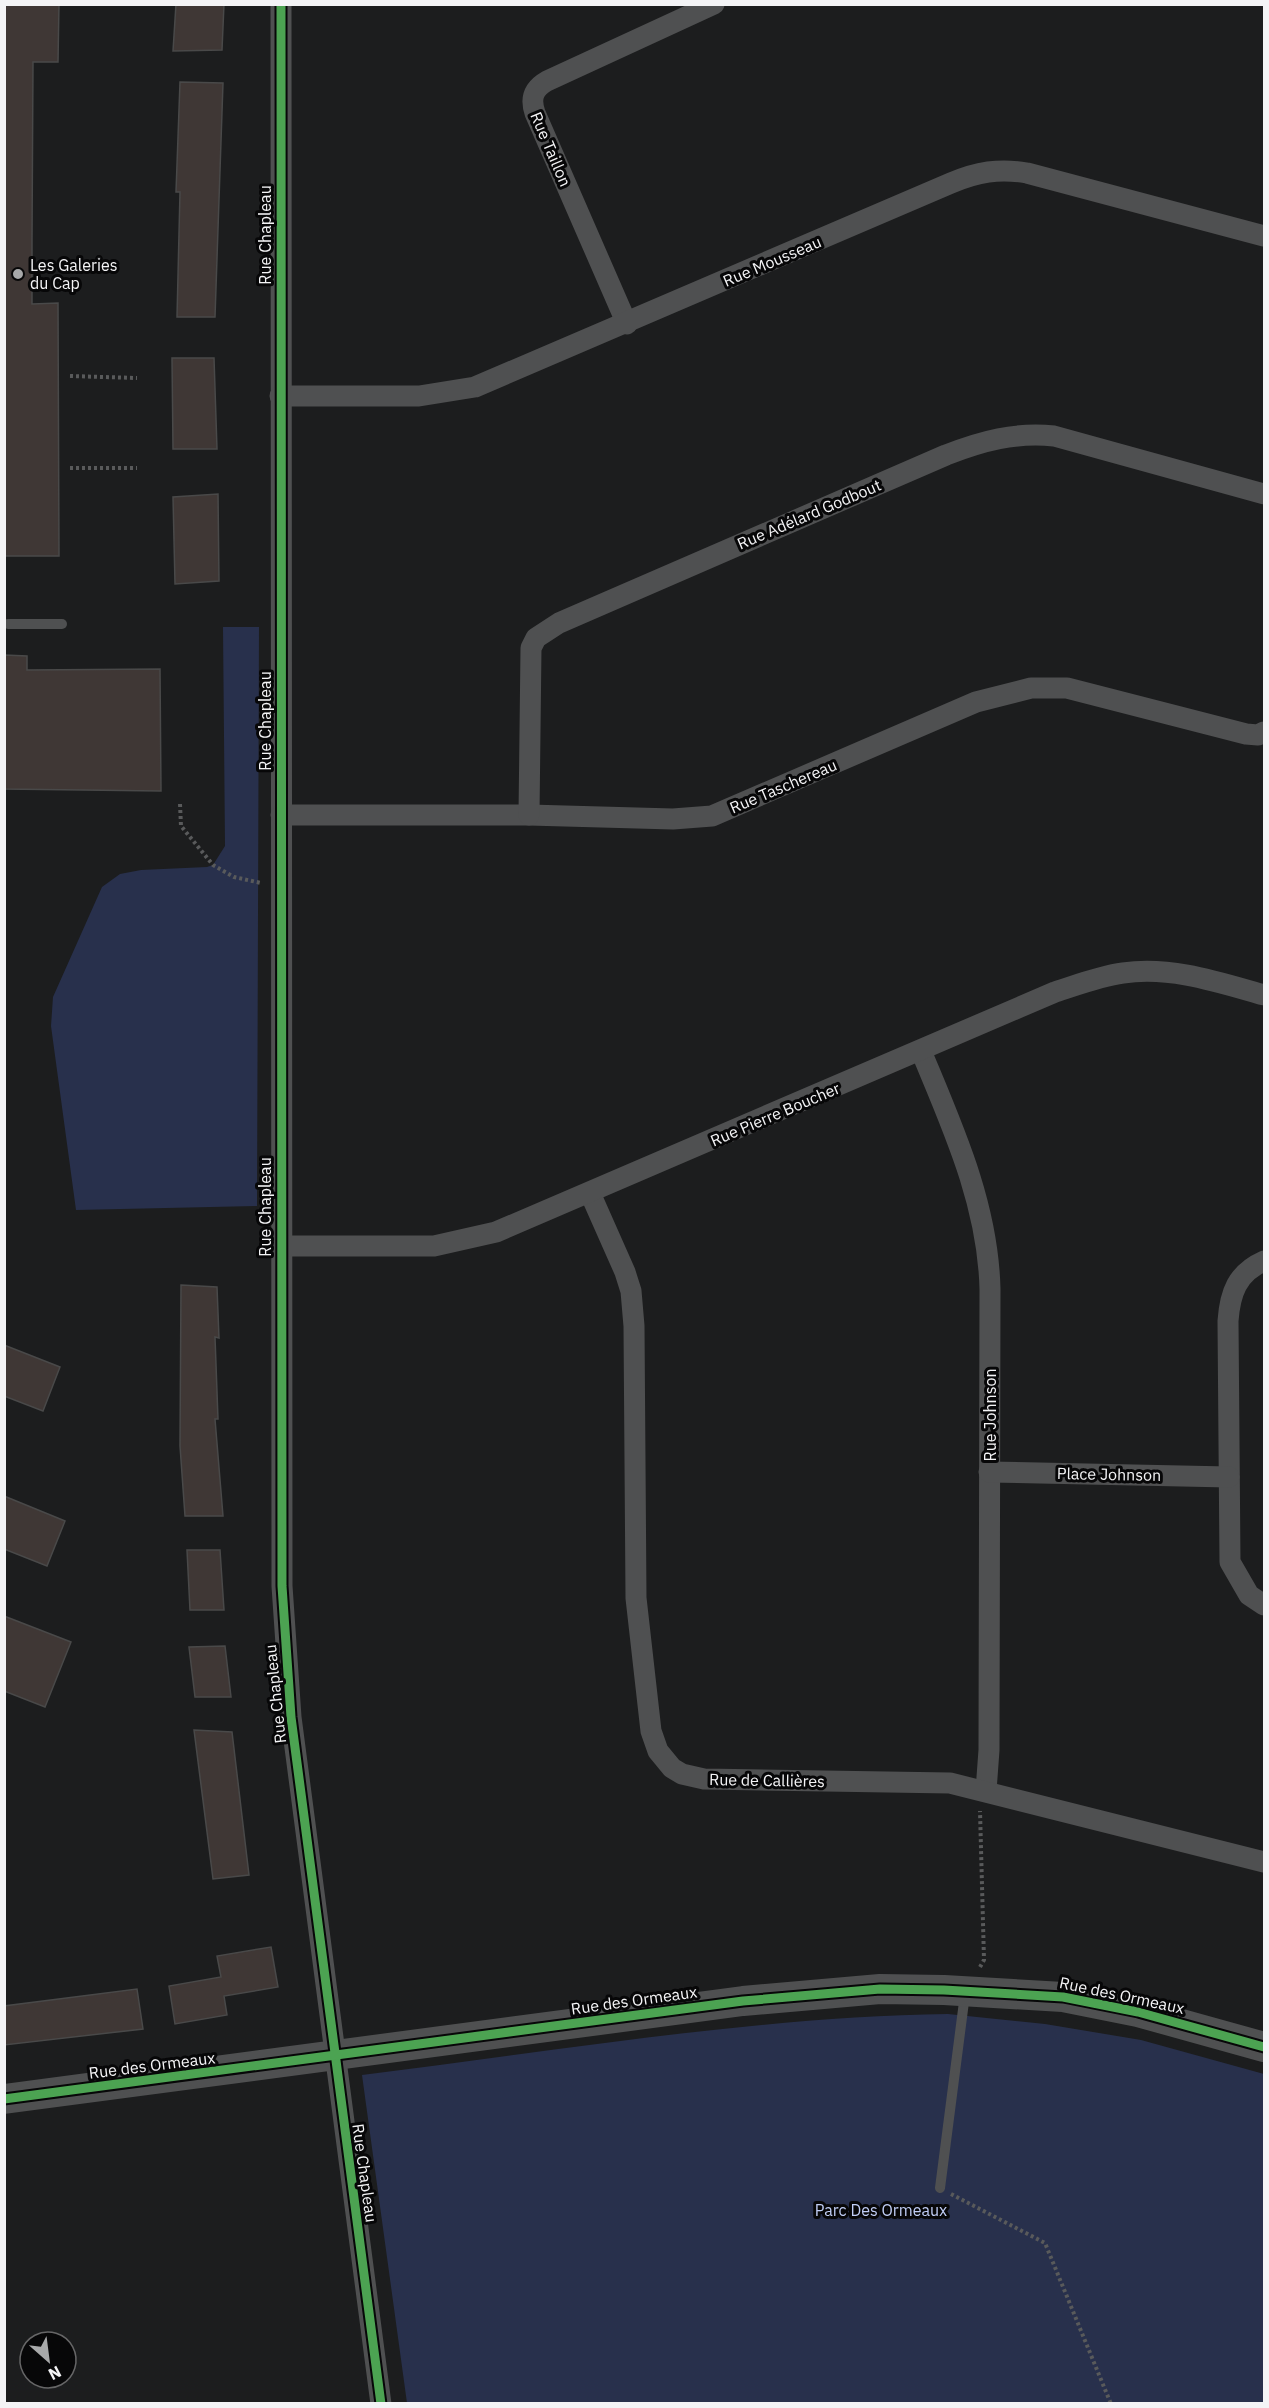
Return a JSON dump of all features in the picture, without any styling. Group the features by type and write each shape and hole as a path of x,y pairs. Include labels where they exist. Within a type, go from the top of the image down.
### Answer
{"street":[{"name":"Rue Chapleau","path":"281,4 280,1246 284,1626 291,1717 381,2403"},
{"name":"Rue Taillon","path":"627,324 536,113 532,97 534,90 547,81 714,4"},
{"name":"Rue Mousseau","path":"280,396 419,396 458,392 492,382 951,183 982,172 999,170 1027,173 1264,236"},
{"name":"Rue Adélard Godbout","path":"529,815 531,648 536,638 559,623 946,455 997,438 1036,434 1054,436 1264,494"},
{"name":"Rue Taschereau","path":"281,815 529,815 674,819 712,816 976,702 1032,688 1067,688 1246,734 1258,735 1264,732"},
{"name":"Rue Pierre Boucher","path":"280,1246 435,1245 457,1243 496,1232 1056,992 1123,973 1169,972 1264,994"},
{"name":"Rue Johnson","path":"921,1051 972,1178 987,1242 990,1289 989,1750 986,1791"},
{"name":"Rue de Callières","path":"590,1193 625,1272 634,1309 636,1598 651,1731 658,1751 682,1774 704,1779 924,1781 986,1791 1264,1862"},
{"path":"1264,1261 1244,1273 1237,1281 1230,1301 1229,1477 1230,1562 1249,1595 1264,1605"},
{"name":"Place Johnson","path":"989,1472 1229,1477"},
{"name":"Rue des Ormeaux","path":"4,2099 743,2001 880,1989 1035,1994 1096,2003 1183,2023 1264,2047"}],"lane":[{"path":"8,624 62,624"},
{"path":"940,2188 965,1991"}],"path":[{"path":"70,376 137,378"},
{"path":"70,468 137,468"},
{"path":"180,804 181,826 213,865 234,877 261,883"},
{"path":"965,1991 984,1960 980,1812 986,1791"},
{"path":"940,2188 1045,2242 1111,2403"}],"green space":[{"path":"223,627 259,627 257,1206 76,1210 51,1026 53,997 102,887 120,874 141,870 213,865 225,846"},
{"name":"Parc Des Ormeaux","path":"948,2014 1045,2024 1141,2040 1264,2074 1264,2403 407,2403 362,2075 728,2028 875,2016"}],"building":[{"name":"Les Galeries du Cap","path":"4,4 59,4 58,62 33,62 32,304 58,303 59,556 4,556"},
{"path":"176,4 224,4 222,50 173,51"},
{"path":"180,82 223,83 215,317 177,317 180,192 176,192"},
{"path":"172,358 214,358 217,449 173,449"},
{"path":"218,494 219,581 175,584 173,497"},
{"path":"4,655 27,656 27,670 160,669 161,791 4,789"},
{"path":"181,1285 217,1287 219,1338 215,1337 218,1419 215,1419 223,1516 185,1516 180,1446"},
{"path":"4,1345 60,1367 43,1411 4,1396"},
{"path":"4,1496 65,1521 47,1566 4,1549"},
{"path":"187,1550 220,1550 224,1610 190,1610"},
{"path":"4,1616 71,1642 45,1707 4,1691"},
{"path":"225,1646 231,1697 195,1697 189,1647"},
{"path":"194,1730 232,1732 249,1875 213,1879"},
{"path":"271,1947 278,1987 224,1996 227,2015 175,2024 169,1986 221,1977 217,1956"},
{"path":"137,1989 143,2029 4,2045 4,2006"}],"cycle path":[{"path":"281,4 282,1586 291,1717 381,2404"},
{"path":"4,2099 743,2001 880,1989 1063,1997 1138,2012 1264,2047"}],"place":[{"name":"Les Galeries du Cap","path":"18,274"}]}
